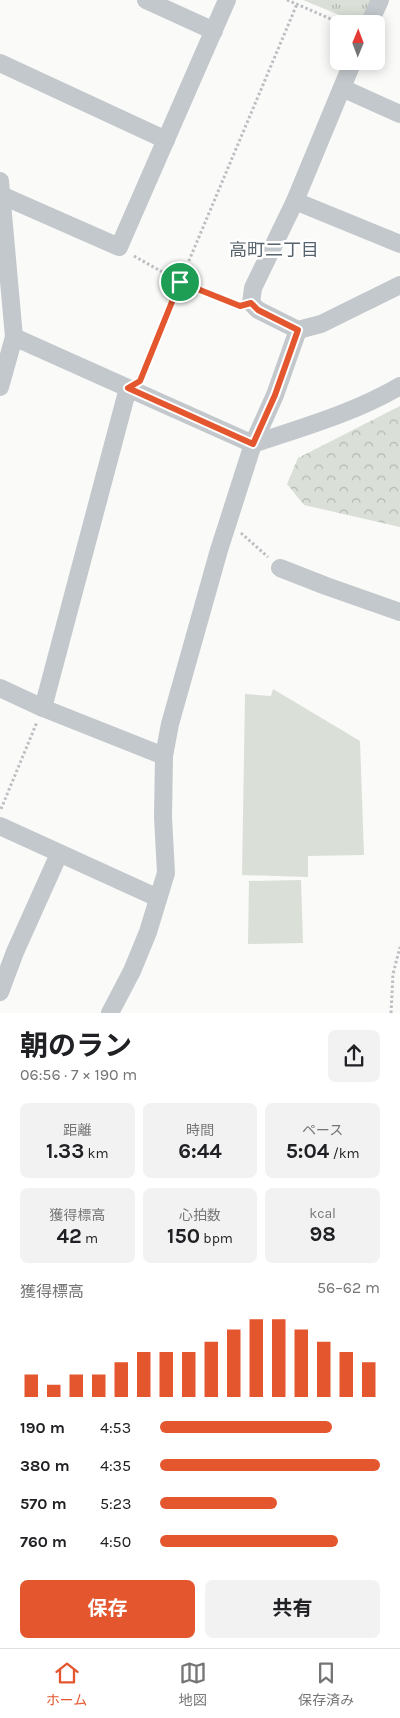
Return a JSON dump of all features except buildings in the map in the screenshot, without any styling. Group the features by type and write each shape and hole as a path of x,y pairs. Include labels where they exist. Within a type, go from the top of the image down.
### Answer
{"street":[{"path":"146,0 214,31"},
{"path":"1,188 119,247 227,0"},
{"path":"373,15 380,0"},
{"path":"0,64 166,140"},
{"path":"349,70 295,201 253,288 251,303 258,310 298,330 321,324 400,285"},
{"path":"342,88 400,114"},
{"path":"0,387 14,337 1,188"},
{"path":"295,201 400,244"},
{"path":"110,1013 132,971 166,872 163,817 164,756 172,715 228,521 253,444 275,395 298,330"},
{"path":"14,337 253,444 324,420 383,396 400,386"},
{"path":"43,708 128,388"},
{"path":"280,568 400,612"},
{"path":"0,688 43,708 164,756"},
{"path":"0,826 158,898"},
{"path":"0,992 14,952 59,854"}],"path":[{"path":"287,0 330,19"},
{"path":"128,388 140,381 297,4"},
{"path":"119,247 180,282 240,306 251,303"},
{"path":"228,521 280,568"},
{"path":"0,810 43,708"},
{"path":"391,1013 393,974 400,947"}],"green space":[{"path":"303,0 372,0 365,15 339,15"},
{"path":"400,406 400,527 304,505 287,484 298,458"},
{"path":"273,689 360,741 364,855 308,856 308,877 242,875 245,694 271,696"},
{"path":"301,880 303,943 248,944 249,881"}],"district":[{"name":"高町二丁目","path":"274,250"}],"route":[{"path":"180,282 240,306 251,303 258,310 298,330 275,395 253,444 128,388 140,381 180,282"}]}
